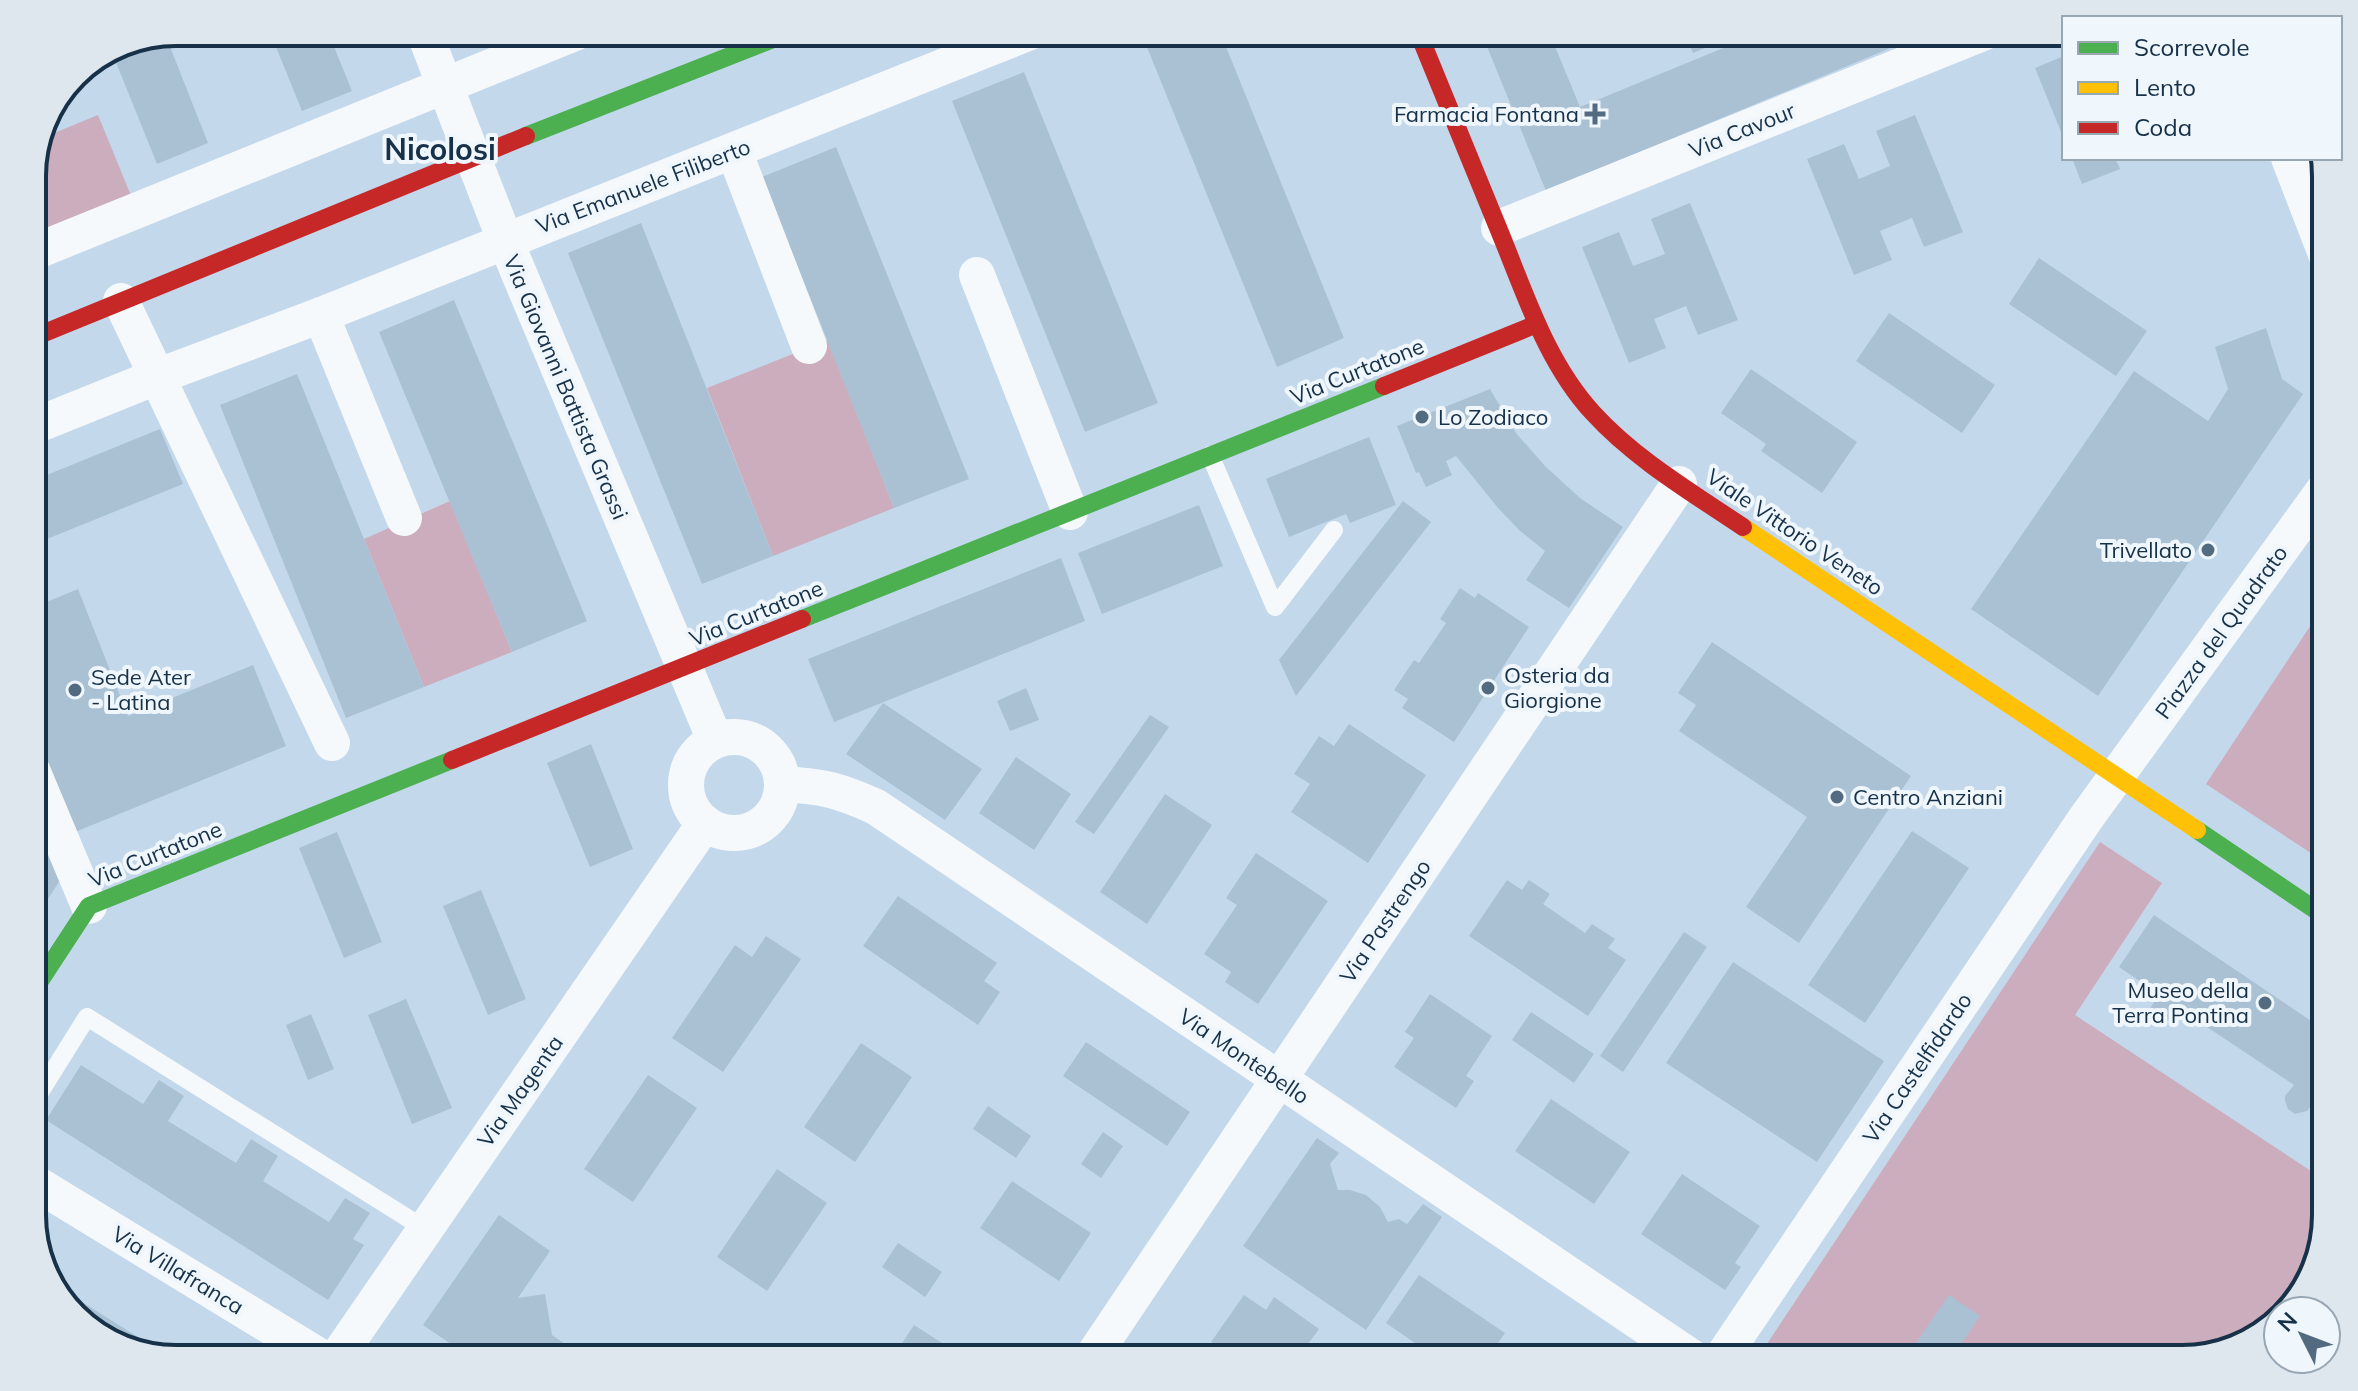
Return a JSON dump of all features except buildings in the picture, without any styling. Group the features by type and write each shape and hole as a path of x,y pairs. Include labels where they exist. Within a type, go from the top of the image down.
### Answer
{"main road":[{"path":"46,332 471,158 755,46"},
{"name":"Viale Vittorio Veneto","path":"1424,46 1537,324 1581,399 1608,428 1679,484 2312,908"},
{"name":"Via Curtatone","path":"46,972 89,906 1537,324"}],"street":[{"name":"Via Giovanni Battista Grassi","path":"429,46 471,158 715,740"},
{"path":"46,247 543,46"},
{"name":"Via Emanuele Filiberto","path":"46,421 995,46"},
{"name":"Via Cavour","path":"1499,228 1950,46"},
{"path":"734,151 809,346"},
{"path":"2290,160 2312,218"},
{"path":"977,275 1070,512"},
{"path":"121,301 332,743"},
{"path":"321,315 404,518"},
{"name":"Via Pastrengo","path":"1100,1345 1679,484"},
{"name":"Piazza del Quadrato","path":"2116,777 2312,505"},
{"path":"742,737 758,743 771,753 780,768 782,785 777,807 766,820 752,829 736,833 719,831 705,823 691,807 686,787 688,770 700,750 715,740 742,737"},
{"name":"Via Castelfidardo","path":"1730,1345 2116,777"},
{"name":"Via Montebello","path":"782,785 807,784 832,789 876,807 1673,1345"},
{"path":"46,803 89,906"},
{"name":"Via Magenta","path":"346,1345 705,823"},
{"name":"Via Villafranca","path":"46,1190 301,1345"}],"lane":[{"path":"1210,455 1275,607 1334,530"},
{"path":"46,1083 87,1017 425,1229"}],"shaded area":[{"path":"98,115 134,203 46,238 46,167 53,133"},
{"path":"828,340 894,508 773,556 707,388"},
{"path":"450,501 512,652 424,687 364,539"},
{"path":"2312,623 2312,854 2206,784"},
{"path":"2100,842 2162,883 2075,1015 2312,1172 2308,1249 2295,1280 2285,1294 2262,1295 2262,1317 2247,1328 2216,1341 2182,1345 1766,1345"}],"traffic: fast":[{"path":"526,136 755,46"},
{"path":"802,619 1384,386"},
{"path":"46,972 89,906 452,760"},
{"path":"2197,830 2312,908"}],"traffic: slow":[{"path":"1743,527 2197,830"}],"traffic: jam":[{"path":"1424,46 1529,305 1563,373 1609,430 1664,474 1743,527"},
{"path":"46,332 526,136"},
{"path":"1384,386 1537,324"},
{"path":"452,760 802,619"}],"place":[{"name":"Farmacia Fontana","path":"1595,114"},
{"name":"Lo Zodiaco","path":"1422,417"},
{"name":"Trivellato","path":"2208,550"},
{"name":"Osteria da Giorgione","path":"1488,688"},
{"name":"Sede Ater - Latina","path":"75,690"},
{"name":"Centro Anziani","path":"1837,797"},
{"name":"Museo della Terra Pontina","path":"2265,1003"}],"district":[{"name":"Nicolosi","path":"440,149"}]}
